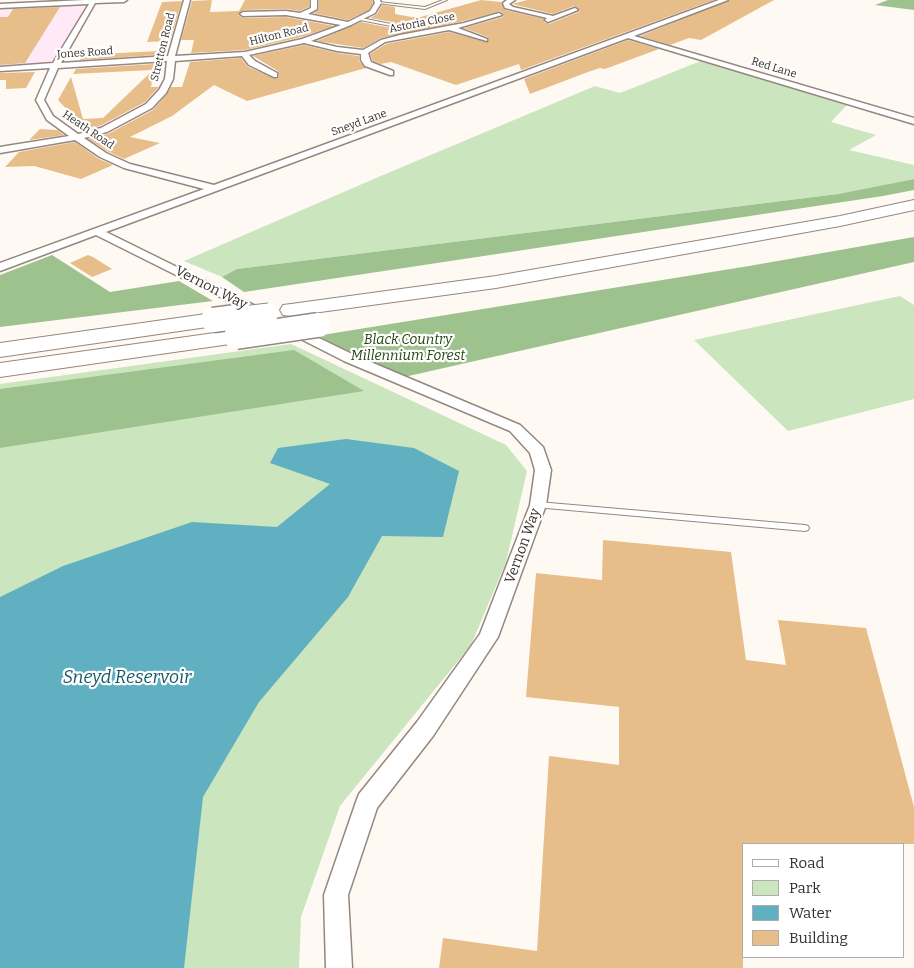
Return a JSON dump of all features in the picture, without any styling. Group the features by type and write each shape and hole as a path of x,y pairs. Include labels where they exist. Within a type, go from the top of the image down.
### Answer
{"highway":[{"path":"0,350 506,280 840,221 914,205"},
{"path":"0,370 318,326 667,268 859,234 914,222"}],"street":[{"path":"2,6 10,0"},
{"path":"2,6 61,6 94,1 124,0"},
{"name":"Stretton Road","path":"0,150 78,137 111,128 149,106 163,91 169,79 171,59 187,0"},
{"path":"301,14 314,9 314,0"},
{"path":"512,0 506,3 507,7 551,19 575,10"},
{"name":"Sneyd Lane","path":"0,267 725,0"},
{"name":"Heath Road","path":"94,1 55,66 40,100 50,118 103,155 127,166 214,188"},
{"name":"Hilton Road","path":"171,59 245,54 304,41 361,20 373,12 377,2"},
{"path":"243,14 301,14 349,24"},
{"name":"Astoria Close","path":"364,52 377,44 402,36 497,18"},
{"path":"449,28 489,39 470,45"},
{"name":"Red Lane","path":"628,36 914,120"},
{"path":"304,41 337,49 364,52 365,60 378,69 390,74"},
{"path":"245,54 246,58 252,63 277,74 259,78"},
{"name":"Jones Road","path":"0,69 171,59"},
{"path":"367,72 378,69"},
{"name":"Vernon Way","path":"96,231 349,358 515,428 538,451 542,470 538,505 488,636 425,729 367,802 336,895 339,968"}],"lane":[{"path":"377,2 425,8 446,0"},
{"path":"361,20 392,25"},
{"path":"538,505 805,528"}],"shaded area":[{"path":"74,4 85,7 53,60 37,65 0,67 0,8"}],"green space":[{"path":"888,0 914,0 914,10 875,5"},
{"path":"701,61 847,105 831,122 876,135 849,150 914,165 914,179 838,194 237,269 222,277 184,261 595,86 620,93"},
{"path":"914,179 914,190 883,196 244,292 222,277 237,269 838,194"},
{"name":"Black Country Millennium Forest","path":"914,237 914,262 404,377 316,336 749,266"},
{"path":"52,255 110,292 179,281 213,301 0,327 0,275"},
{"path":"900,296 914,305 914,399 788,431 694,340"},
{"path":"291,344 506,445 527,471 506,562 471,645 340,806 301,917 299,968 0,968 0,384"},
{"name":"Black Country Millennium Forest","path":"294,350 364,391 0,448 0,389"}],"water":[{"name":"Sneyd Reservoir","path":"346,439 414,448 459,471 443,537 382,536 348,597 259,702 203,797 184,968 0,968 0,597 63,566 192,522 277,527 330,484 270,463 278,448"}],"building":[{"path":"212,0 210,12 239,11 245,0 309,0 309,7 300,11 286,9 243,10 238,15 243,18 286,17 334,26 301,37 245,50 191,53 194,40 181,40 192,1"},
{"path":"319,0 372,0 373,3 369,10 348,20 313,13 319,9"},
{"path":"481,0 501,2 505,10 544,19 544,22 549,24 580,10 574,6 553,14 512,4 527,0 714,0 521,70 519,64 456,85 391,62 381,64 373,61 370,54 386,44 449,32 488,42 488,37 464,28 503,17 504,15 500,11 464,21 381,38 363,48 317,41 361,22 394,27 395,24 392,22 370,18 377,14 382,5 395,7 395,14 417,18"},
{"path":"730,0 774,0 701,40 689,38 670,45 640,36"},
{"path":"182,1 170,41 147,42 162,2"},
{"path":"60,7 25,63 0,65 0,17 8,17 13,9"},
{"path":"628,40 659,49 605,69 600,68 588,72 530,94 524,79"},
{"path":"304,45 359,56 359,61 366,68 247,101 214,85 172,116 130,137 160,143 124,159 88,139 108,134 153,110 171,87 182,87 190,62 241,58 248,67 277,79 279,77 278,71 253,56"},
{"path":"158,51 157,55 80,60 82,55"},
{"path":"154,64 152,70 73,74 76,69"},
{"path":"154,69 151,87 159,87 145,102 100,126 86,130 58,100 71,77 83,119 103,118"},
{"path":"35,72 26,88 6,89 6,80 0,80 0,73"},
{"path":"40,129 58,130 64,135 29,140"},
{"path":"75,142 99,159 113,165 81,179 34,166 5,167 19,152"},
{"path":"88,255 112,269 92,277 70,263"},
{"path":"603,540 731,552 746,660 786,665 778,620 866,628 914,807 914,844 742,843 743,968 439,968 443,938 537,951 549,756 619,765 619,707 526,697 536,573 602,580"}]}
